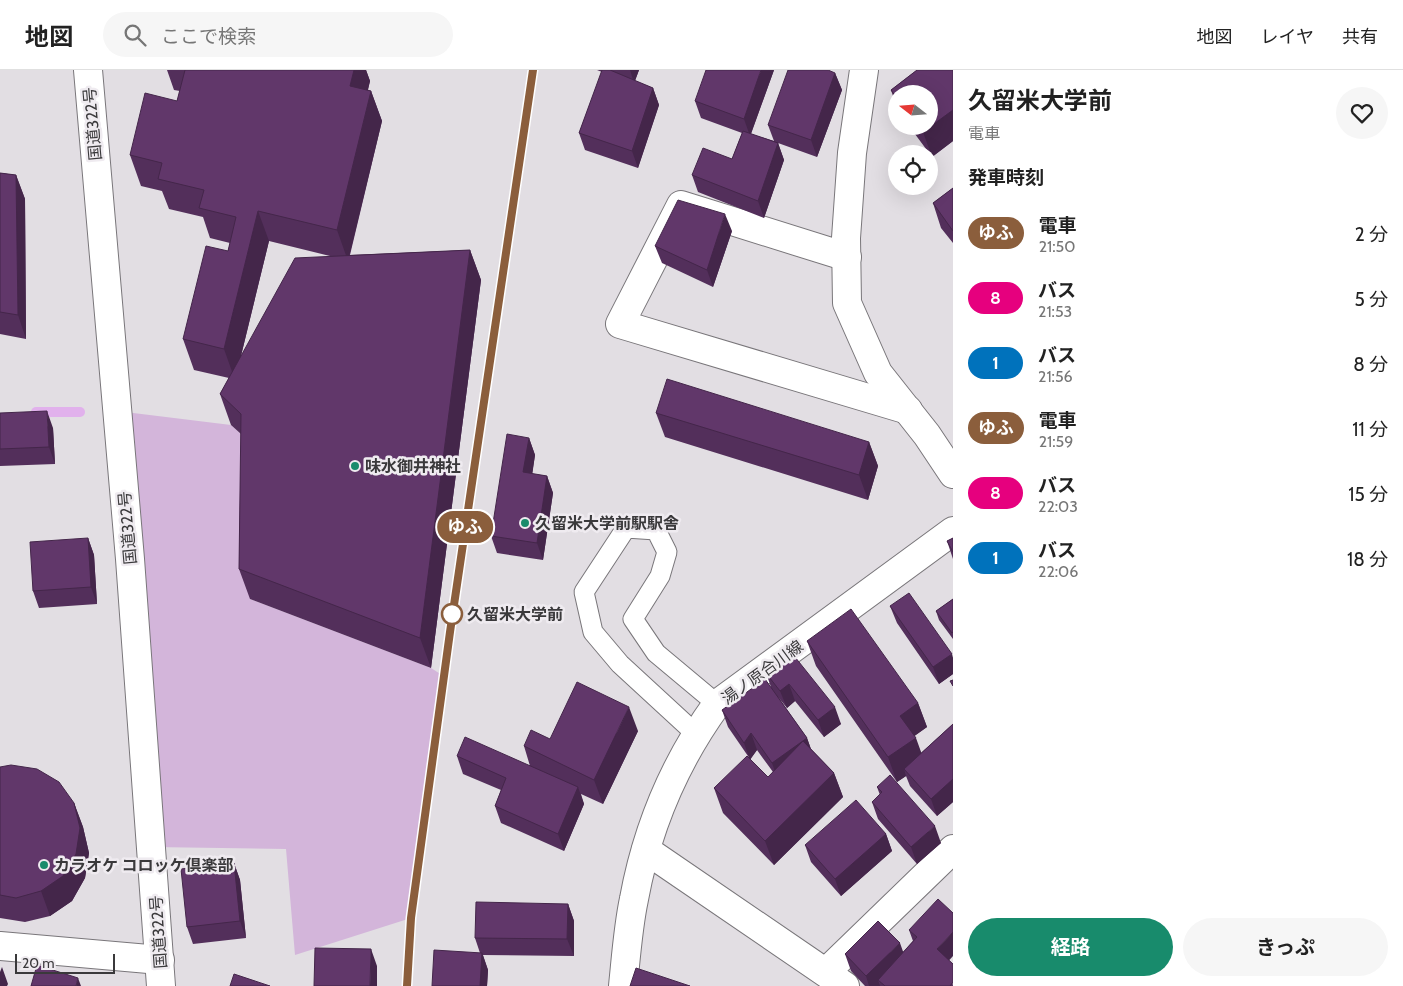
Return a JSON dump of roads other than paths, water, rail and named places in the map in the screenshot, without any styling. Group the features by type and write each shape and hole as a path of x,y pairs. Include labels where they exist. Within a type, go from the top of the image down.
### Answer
{"main road":[{"name":"国道322号","path":"88,70 130,559 161,973"},
{"path":"860,71 852,153 847,257 847,303 878,373 908,410 953,474"},
{"path":"847,257 682,205 620,324 908,410"},
{"name":"湯ノ原合川線","path":"623,986 634,899 646,850 664,794 696,734 718,704 953,531"},
{"path":"646,850 836,979 953,849"},
{"path":"0,946 161,973"}],"lane":[{"path":"696,734 620,664 593,632 584,592 626,528 656,530 667,552 660,576 633,619 656,653 718,704"}],"waterway":[{"path":"36,412 80,412"}],"railway":[{"path":"407,986 411,918 450,632 533,70"}],"train":[{"name":"ゆふ","path":"407,986 411,918 450,632 533,70"}],"place":[{"name":"味水御井神社","path":"355,466"},
{"name":"久留米大学前駅駅舎","path":"525,523"},
{"name":"久留米大学前","path":"452,614"},
{"name":"カラオケ コロッケ倶楽部","path":"44,865"}]}
